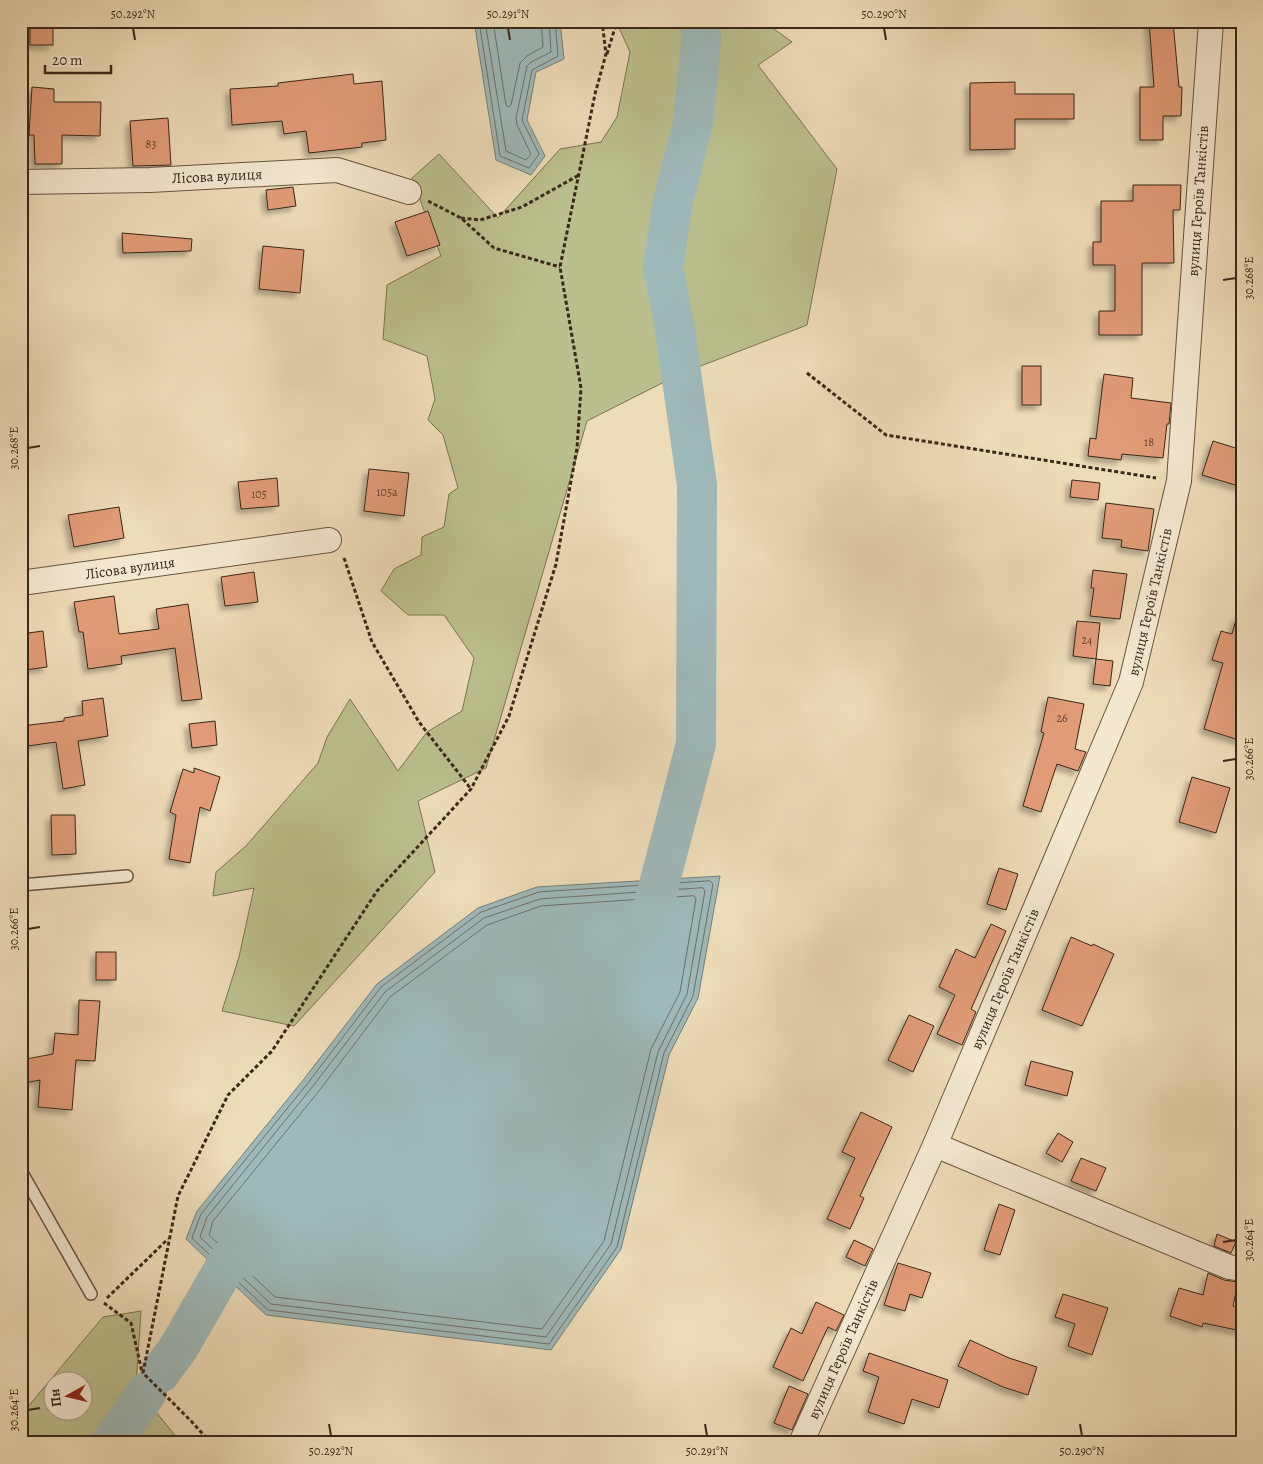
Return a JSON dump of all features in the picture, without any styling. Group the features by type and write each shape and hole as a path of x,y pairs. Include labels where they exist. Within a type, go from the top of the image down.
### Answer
{"street":[{"name":"вулиця Героїв Танкістів","path":"801,1443 935,1145 1131,682 1179,481 1211,21"},
{"name":"Лісова вулиця","path":"21,182 150,180 338,170 409,192"},
{"name":"Лісова вулиця","path":"21,583 329,540"},
{"path":"935,1145 1229,1268 1242,1269"}],"lane":[{"path":"21,885 127,876"},
{"path":"21,1170 91,1294"}],"path":[{"path":"602,21 606,54"},
{"path":"142,1373 178,1196 228,1095 272,1050 377,891 471,789 509,716 553,573 577,448 581,388 560,267 595,94 606,54 618,21"},
{"path":"461,218 480,220 522,207 579,175"},
{"path":"409,192 461,218 494,248 560,267"},
{"path":"807,373 886,435 1179,481"},
{"path":"329,540 342,553 372,642 419,722 471,789"},
{"path":"168,1239 103,1302 131,1323 142,1373 211,1443"}],"green space":[{"path":"616,21 763,21 792,42 758,65 837,169 807,325 680,374 587,421 486,768 418,801 435,872 294,1026 222,1011 239,957 254,888 213,896 216,872 246,846 318,763 327,737 350,699 398,771 427,732 462,711 474,658 444,615 408,615 381,591 394,569 421,555 422,537 444,527 449,494 458,488 443,435 428,420 435,399 427,356 383,339 387,285 441,256 412,178 439,154 498,218 560,149 601,142 617,117 630,52"},
{"path":"141,1311 136,1387 181,1443 21,1443 21,1415 42,1390 42,1422 92,1422 92,1372 57,1372 103,1317"}],"water":[{"path":"474,21 560,21 564,59 536,72 527,120 545,156 531,175 496,160"},
{"path":"720,876 698,998 669,1055 621,1249 551,1350 266,1315 186,1239 197,1211 304,1079 377,984 478,908 537,887"}],"building":[{"path":"30,21 53,21 53,45 30,45"},
{"path":"1149,21 1173,21 1179,87 1182,87 1181,116 1163,116 1163,140 1140,140 1140,87 1154,87"},
{"path":"353,74 354,84 382,81 386,140 362,143 362,147 309,153 306,131 284,134 282,121 232,125 230,89 278,86 278,83"},
{"path":"1015,82 1015,94 1074,94 1074,119 1015,119 1015,149 970,150 970,83"},
{"path":"32,87 54,89 54,102 101,102 100,136 62,135 62,164 35,164 34,135 29,135"},
{"path":"168,118 171,165 133,166 130,121"},
{"path":"1133,185 1181,185 1180,210 1173,210 1174,263 1142,263 1142,335 1099,335 1099,311 1115,311 1115,265 1093,265 1093,242 1101,242 1101,201 1133,201"},
{"path":"293,187 296,206 268,210 266,190"},
{"path":"428,211 440,245 407,256 395,222"},
{"path":"122,233 192,239 191,251 123,253"},
{"path":"263,246 304,250 300,293 259,289"},
{"path":"1022,366 1041,366 1041,405 1022,405"},
{"path":"1104,374 1133,378 1131,398 1171,403 1163,458 1122,454 1121,460 1088,456 1090,438 1096,439"},
{"path":"1213,441 1242,450 1242,487 1202,475"},
{"path":"369,469 409,473 404,516 364,511"},
{"path":"277,478 279,506 241,509 238,482"},
{"path":"1072,480 1100,483 1098,500 1070,497"},
{"path":"1106,503 1154,509 1148,551 1121,547 1122,540 1102,538"},
{"path":"119,507 124,538 74,547 68,515"},
{"path":"1093,570 1127,574 1120,619 1090,616 1094,588 1091,588"},
{"path":"254,572 258,602 225,606 221,577"},
{"path":"114,596 119,634 159,629 156,609 188,604 202,699 182,701 175,648 121,656 122,664 88,669 83,632 79,632 74,602"},
{"path":"1237,616 1242,617 1242,741 1204,729 1223,663 1212,660 1221,631 1232,634"},
{"path":"1077,621 1100,623 1096,659 1073,656"},
{"path":"43,631 47,667 25,670 21,634"},
{"path":"1096,659 1113,661 1110,686 1093,684"},
{"path":"1048,697 1084,704 1075,749 1086,752 1078,771 1057,764 1041,812 1023,806 1044,733 1041,732"},
{"path":"103,698 108,736 78,741 85,785 63,789 56,742 21,747 21,726 64,721 64,718 83,715 82,701"},
{"path":"215,721 217,745 192,748 189,724"},
{"path":"194,768 220,777 210,811 200,807 190,863 169,859 176,815 170,812 183,769 194,773"},
{"path":"1192,777 1230,788 1216,833 1179,822"},
{"path":"51,815 75,815 76,854 52,855"},
{"path":"999,868 1018,874 1006,910 987,904"},
{"path":"991,924 1006,931 971,1009 976,1012 962,1045 937,1034 955,995 939,987 956,949 975,958"},
{"path":"1071,937 1092,946 1093,944 1114,954 1082,1026 1042,1010"},
{"path":"96,952 116,952 116,980 96,980"},
{"path":"79,1000 100,1001 95,1061 76,1060 72,1110 38,1107 40,1080 25,1083 21,1060 53,1054 55,1033 78,1035"},
{"path":"909,1015 934,1026 913,1072 888,1060"},
{"path":"1031,1061 1073,1072 1067,1096 1025,1085"},
{"path":"861,1112 892,1127 860,1196 864,1198 850,1229 827,1219 855,1158 842,1152"},
{"path":"1058,1133 1073,1142 1062,1162 1046,1153"},
{"path":"1081,1158 1106,1168 1096,1191 1071,1181"},
{"path":"999,1204 1015,1210 1000,1255 984,1250"},
{"path":"1217,1234 1236,1242 1231,1253 1214,1246"},
{"path":"854,1240 873,1249 865,1266 846,1257"},
{"path":"898,1263 931,1273 922,1298 910,1294 905,1311 884,1305"},
{"path":"1208,1273 1224,1280 1238,1282 1233,1306 1242,1308 1242,1331 1203,1323 1202,1327 1170,1316 1179,1288 1203,1295"},
{"path":"1063,1294 1108,1308 1092,1355 1068,1346 1075,1324 1055,1317"},
{"path":"816,1302 844,1315 836,1331 828,1327 803,1381 773,1367 791,1328 802,1334"},
{"path":"970,1340 1009,1358 1037,1367 1028,1395 1003,1387 958,1366"},
{"path":"869,1353 948,1380 939,1408 912,1399 904,1424 868,1412 879,1377 863,1371"},
{"path":"789,1386 808,1394 792,1430 774,1423"}],"waterway":[{"path":"641,929 650,919 696,744 697,485 674,323 663,267 673,201 693,123 701,42 701,21"},
{"path":"160,1373 179,1347 229,1260 267,1253"},
{"path":"111,1443 147,1392"}]}
